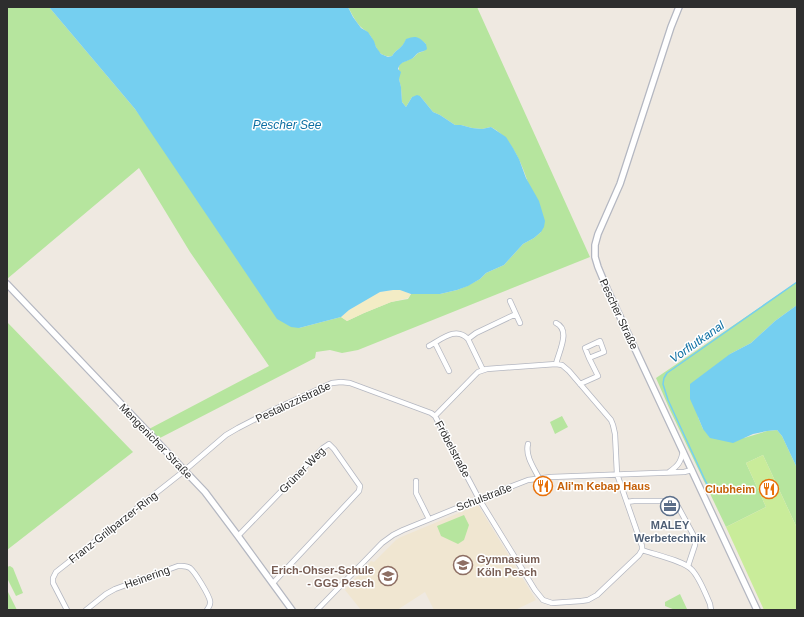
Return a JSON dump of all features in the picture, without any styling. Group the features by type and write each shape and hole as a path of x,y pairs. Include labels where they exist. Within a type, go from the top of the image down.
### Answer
{"street":[{"name":"Pescher Straße","path":"679,7 671,27 620,184 598,234 594,252 598,267 606,285 757,610"},
{"name":"Mengenicher Straße","path":"7,284 215,505 292,610"},
{"path":"510,301 520,323"},
{"path":"468,339 476,333 516,314"},
{"path":"556,322 560,324 564,334 556,364"},
{"path":"429,346 451,334 456,333 465,336 468,339 483,370 556,364 562,365 566,368 611,420 615,434 617,474 642,546 642,550 688,566 695,573 710,604 711,610"},
{"path":"435,343 449,371"},
{"path":"580,384 598,376 589,358"},
{"name":"Fröbelstraße","path":"483,370 475,375 435,416 479,499 535,590 543,600 552,603 581,601 593,598 640,554 642,550"},
{"name":"Pestalozzistraße","path":"184,471 216,443 238,428 332,383 350,383 431,413 435,416"},
{"name":"Grüner Weg","path":"238,536 326,446 329,444 334,449 360,486 359,491 273,583"},
{"path":"528,444 528,455 539,478"},
{"path":"669,472 675,468 681,459 683,450"},
{"name":"Schulstraße","path":"317,610 389,537 429,519 528,480 539,478 617,474 686,472 692,470"},
{"name":"Franz-Grillparzer-Ring","path":"66,610 52,580 56,572 184,471"},
{"path":"416,481 416,493 429,519"},
{"path":"627,502 675,501 695,538 695,545 688,566"},
{"name":"Heinering","path":"86,610 106,594 115,589 178,566 182,566 190,568 209,597 210,604 207,610"}],"shaded area":[{"name":"Gymnasium Köln Pesch","path":"478,505 536,600 515,610 434,610 425,592 397,610 361,610 345,590 371,561 374,562 396,540"}],"green space":[{"path":"7,7 49,7 135,109 299,328 341,317 347,321 391,302 408,299 411,294 440,294 457,290 480,279 486,273 504,265 523,244 541,232 530,189 519,159 502,135 491,127 482,129 455,125 433,112 420,96 412,97 406,107 402,102 399,66 401,63 424,51 426,44 418,38 406,40 392,56 383,55 378,51 368,33 358,24 348,7 477,7 590,257 358,350 342,353 330,350 316,352 315,358 158,439 149,429 269,366 190,252 139,168 7,279"},
{"path":"797,282 797,305 775,321 751,343 730,354 698,417 703,429 744,438 767,431 777,430 782,436 797,468 797,528 763,455 746,463 766,507 726,527 656,378"},
{"path":"7,322 133,452 7,550"},
{"path":"562,416 568,427 555,434 550,422"},
{"path":"763,455 797,528 797,610 764,610 726,527 766,507 746,463"},
{"path":"464,515 469,525 464,540 458,544 441,536 437,526"},
{"path":"10,566 13,568 23,593 16,596 7,578 7,567"},
{"path":"7,590 17,610 7,610"},
{"path":"680,594 687,609 679,610 665,606 665,602"}],"sand":[{"path":"400,290 411,294 408,298 391,302 347,321 341,317 349,310 375,294"}],"water":[{"name":"Pescher See","path":"49,7 348,7 361,28 368,32 381,54 388,57 392,56 403,45 406,39 412,37 419,38 426,44 427,49 417,53 413,58 402,63 398,69 401,72 399,79 402,102 406,107 412,97 417,95 420,96 433,112 455,125 482,129 491,127 506,137 519,159 526,178 539,201 545,221 544,227 534,238 523,244 504,265 486,273 480,279 468,286 440,294 411,294 400,290 380,292 349,310 341,317 299,328 291,327 277,319 135,109"},
{"path":"797,305 797,468 782,436 777,430 753,434 733,443 710,438 703,429 690,399 690,384 730,354 751,343 775,321"}],"waterway":[{"name":"Vorflutkanal","path":"709,485 704,478 668,400 663,384 664,378 667,373 797,282"}],"place":[{"name":"Ali'm Kebap Haus","path":"543,486"},
{"name":"Clubheim","path":"769,489"},
{"name":"MALEY Werbetechnik","path":"670,506"},
{"name":"Gymnasium Köln Pesch","path":"463,565"},
{"name":"Erich-Ohser-Schule - GGS Pesch","path":"388,576"}]}
